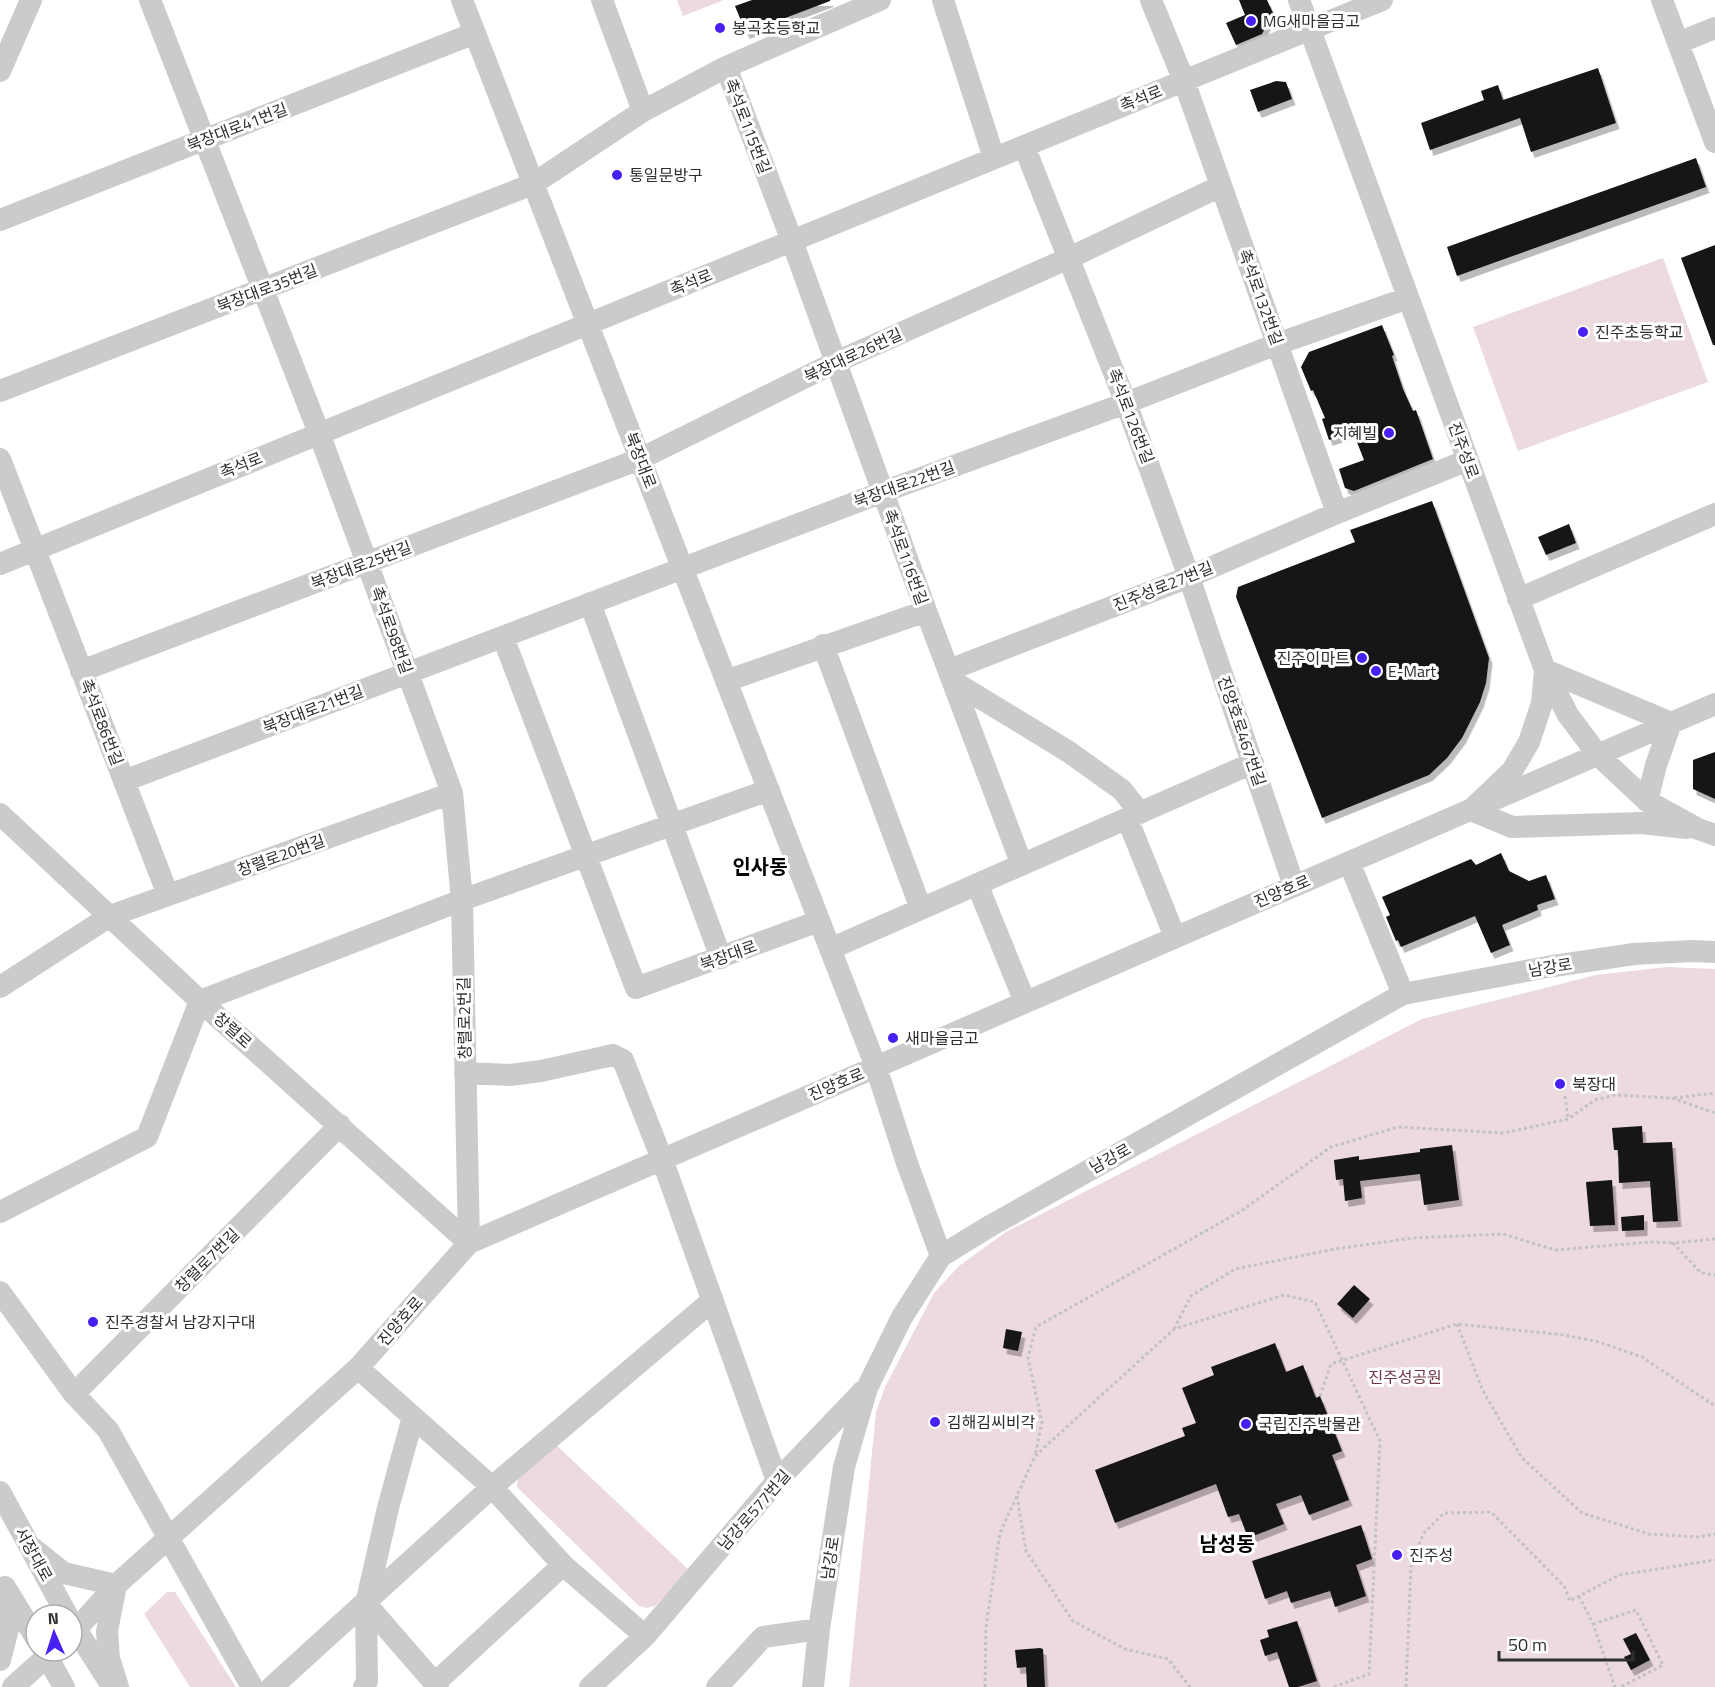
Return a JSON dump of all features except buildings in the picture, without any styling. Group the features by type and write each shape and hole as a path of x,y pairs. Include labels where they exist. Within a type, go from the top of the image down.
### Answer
{"street":[{"path":"0,71 31,0"},
{"name":"북장대로","path":"462,0 876,1066 941,1256"},
{"path":"602,0 652,107"},
{"name":"촉석로115번길","path":"792,241 726,67 880,0"},
{"path":"943,0 994,158"},
{"name":"촉석로132번길","path":"1151,0 1184,81 1337,513"},
{"name":"진주성로","path":"1299,0 1545,670 1568,715 1598,755 1647,801 1706,832"},
{"name":"촉석로","path":"0,564 1382,0"},
{"path":"1662,0 1715,142"},
{"name":"촉석로98번길","path":"157,2 205,139 319,434 453,793"},
{"path":"1678,43 1715,28"},
{"name":"북장대로41번길","path":"0,220 475,33"},
{"name":"북장대로35번길","path":"0,391 534,184 652,107 726,67"},
{"name":"촉석로126번길","path":"1024,146 1126,403 1189,577"},
{"path":"1069,258 1221,186"},
{"name":"촉석로116번길","path":"792,241 952,676"},
{"name":"북장대로26번길","path":"640,459 836,362 1069,258"},
{"name":"북장대로22번길","path":"682,568 1126,403 1277,344 1408,298"},
{"name":"촉석로86번길","path":"0,459 168,895"},
{"name":"북장대로25번길","path":"81,670 640,459"},
{"name":"진주성로27번길","path":"952,676 1468,460"},
{"path":"1518,599 1715,514"},
{"name":"북장대로21번길","path":"124,781 682,568"},
{"name":"진양호로467번길","path":"1189,577 1294,886"},
{"path":"590,603 721,958"},
{"path":"726,681 926,610"},
{"path":"503,637 586,856"},
{"path":"823,645 921,909"},
{"path":"1647,801 1656,765 1671,723 1545,670 1542,703 1528,742 1512,771 1471,810 1512,827 1641,823 1706,832"},
{"path":"952,676 1022,865"},
{"path":"952,676 1069,752 1122,790 1134,816 1175,937"},
{"name":"진양호로","path":"84,1615 358,1368 468,1243 1715,704"},
{"path":"830,949 1253,763"},
{"path":"0,1212 147,1137 200,1001 462,900 769,790"},
{"name":"창렬로20번길","path":"0,987 110,916 453,793"},
{"name":"창렬로2번길","path":"453,793 462,900 468,1243"},
{"name":"창렬로","path":"0,814 200,1001 468,1243"},
{"name":"북장대로","path":"586,856 636,988 819,921"},
{"path":"1349,862 1403,994"},
{"path":"977,884 1025,1002"},
{"name":"남강로","path":"813,1687 819,1629 844,1467 867,1388 902,1317 941,1256 990,1226 1403,994 1547,967 1634,954 1715,952"},
{"path":"465,1073 510,1075 541,1071 613,1055 623,1060 662,1159 777,1481"},
{"name":"창렬로7번길","path":"74,1394 340,1125"},
{"path":"0,1292 74,1394 108,1430 252,1687"},
{"path":"272,1687 366,1604 492,1487 713,1300"},
{"path":"358,1368 492,1487 563,1565 645,1636"},
{"name":"남강로577번길","path":"604,1682 739,1528 777,1481 867,1388"},
{"path":"364,1687 367,1681 366,1604 387,1508 413,1417"},
{"name":"서장대로","path":"0,1492 60,1603"},
{"path":"30,1546 64,1574 116,1585 107,1631 109,1658 118,1687"},
{"path":"366,1604 437,1685 563,1565"},
{"path":"3,1582 24,1616"},
{"path":"0,1660 9,1625 3,1582"},
{"path":"717,1687 763,1637 819,1629"},
{"name":"서장대로","path":"84,1644 113,1687"},
{"path":"13,1687 33,1663"},
{"path":"52,1663 64,1687"}],"path":[{"path":"985,1687 986,1627 1000,1533 1035,1456 1042,1422 1028,1358 1036,1327 1241,1210 1331,1147 1398,1127 1504,1133 1568,1119 1595,1100 1615,1095 1672,1098 1715,1093"},
{"path":"1565,1096 1568,1119"},
{"path":"1672,1098 1715,1113"},
{"path":"1035,1456 1174,1329 1191,1296 1235,1269 1335,1249 1413,1238 1503,1234 1555,1251 1651,1242 1673,1244 1715,1239"},
{"path":"1673,1244 1701,1273 1715,1275"},
{"path":"1174,1329 1284,1295 1315,1302 1380,1441 1369,1674 1334,1687"},
{"path":"1457,1324 1483,1391 1522,1458 1582,1513 1649,1534 1698,1536 1715,1534"},
{"path":"1320,1396 1331,1364 1457,1324 1564,1335 1599,1342 1642,1357 1715,1406"},
{"path":"1017,1496 1026,1551 1073,1621 1125,1649 1168,1659 1190,1687"},
{"path":"1406,1687 1411,1566 1423,1534 1444,1513 1491,1512 1563,1586 1570,1601 1618,1575 1715,1560"},
{"path":"1579,1596 1593,1624 1615,1687"},
{"path":"1593,1624 1636,1610 1663,1665 1621,1687"}],"green space":[{"path":"677,0 724,0 683,16"},
{"path":"1663,258 1708,382 1518,451 1473,327"},
{"name":"진주성공원","path":"1667,967 1715,969 1715,1687 849,1687 876,1412 885,1387 934,1293 959,1266 1006,1232 1422,1019 1596,975"},
{"path":"552,1441 689,1570 655,1606 647,1608 639,1606 517,1487 518,1471"},
{"path":"167,1592 175,1592 236,1687 190,1687 144,1614"}],"place":[{"name":"MG새마을금고","path":"1251,21"},
{"name":"봉곡초등학교","path":"720,28"},
{"name":"통일문방구","path":"617,175"},
{"name":"진주초등학교","path":"1583,332"},
{"name":"지혜빌","path":"1389,433"},
{"name":"진주이마트","path":"1362,658"},
{"name":"E-Mart","path":"1376,671"},
{"name":"새마을금고","path":"893,1038"},
{"name":"북장대","path":"1560,1084"},
{"name":"진주경찰서 남강지구대","path":"93,1322"},
{"name":"김해김씨비각","path":"935,1422"},
{"name":"국립진주박물관","path":"1246,1424"},
{"name":"진주성","path":"1397,1555"}],"district":[{"name":"인사동","path":"760,867"},
{"name":"남성동","path":"1227,1544"}]}
